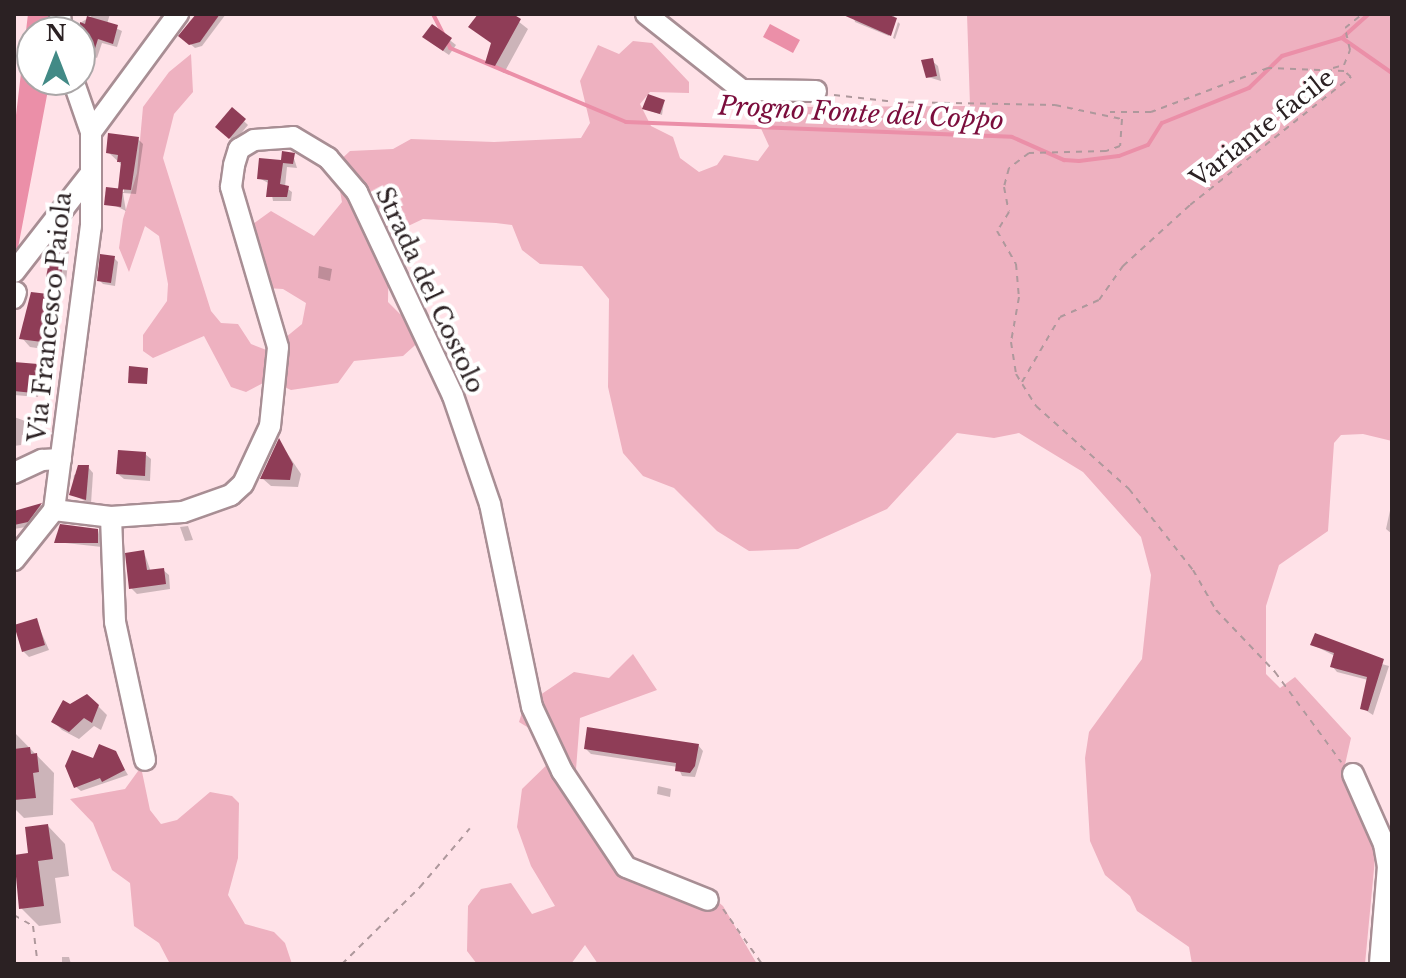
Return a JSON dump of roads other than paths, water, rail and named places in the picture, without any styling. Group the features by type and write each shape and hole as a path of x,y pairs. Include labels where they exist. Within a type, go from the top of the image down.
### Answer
{"street":[{"path":"91,132 178,14"},
{"path":"646,14 742,90 816,91"},
{"name":"Via Francesco Paiola","path":"54,510 91,226 91,132 79,96"},
{"name":"Strada del Costolo","path":"54,510 111,517 210,505 243,484 256,462 270,426 278,347 231,187 239,149 270,135 293,137 328,158 357,192 453,396 490,504 532,707 562,771 626,867 708,900"},
{"path":"15,287 91,173"},
{"name":"Via Francesco Paiola","path":"14,473 42,460 61,459"},
{"path":"14,560 54,510"},
{"path":"111,517 115,622 145,760"},
{"path":"1353,774 1384,844 1388,866 1380,964"}],"waterway":[{"name":"Progno Fonte del Coppo","path":"433,14 450,48 626,122 1012,137 1064,160 1079,161 1119,156 1148,145 1162,123 1249,88 1282,56 1342,38 1369,14"},
{"path":"1342,38 1392,73"}]}
